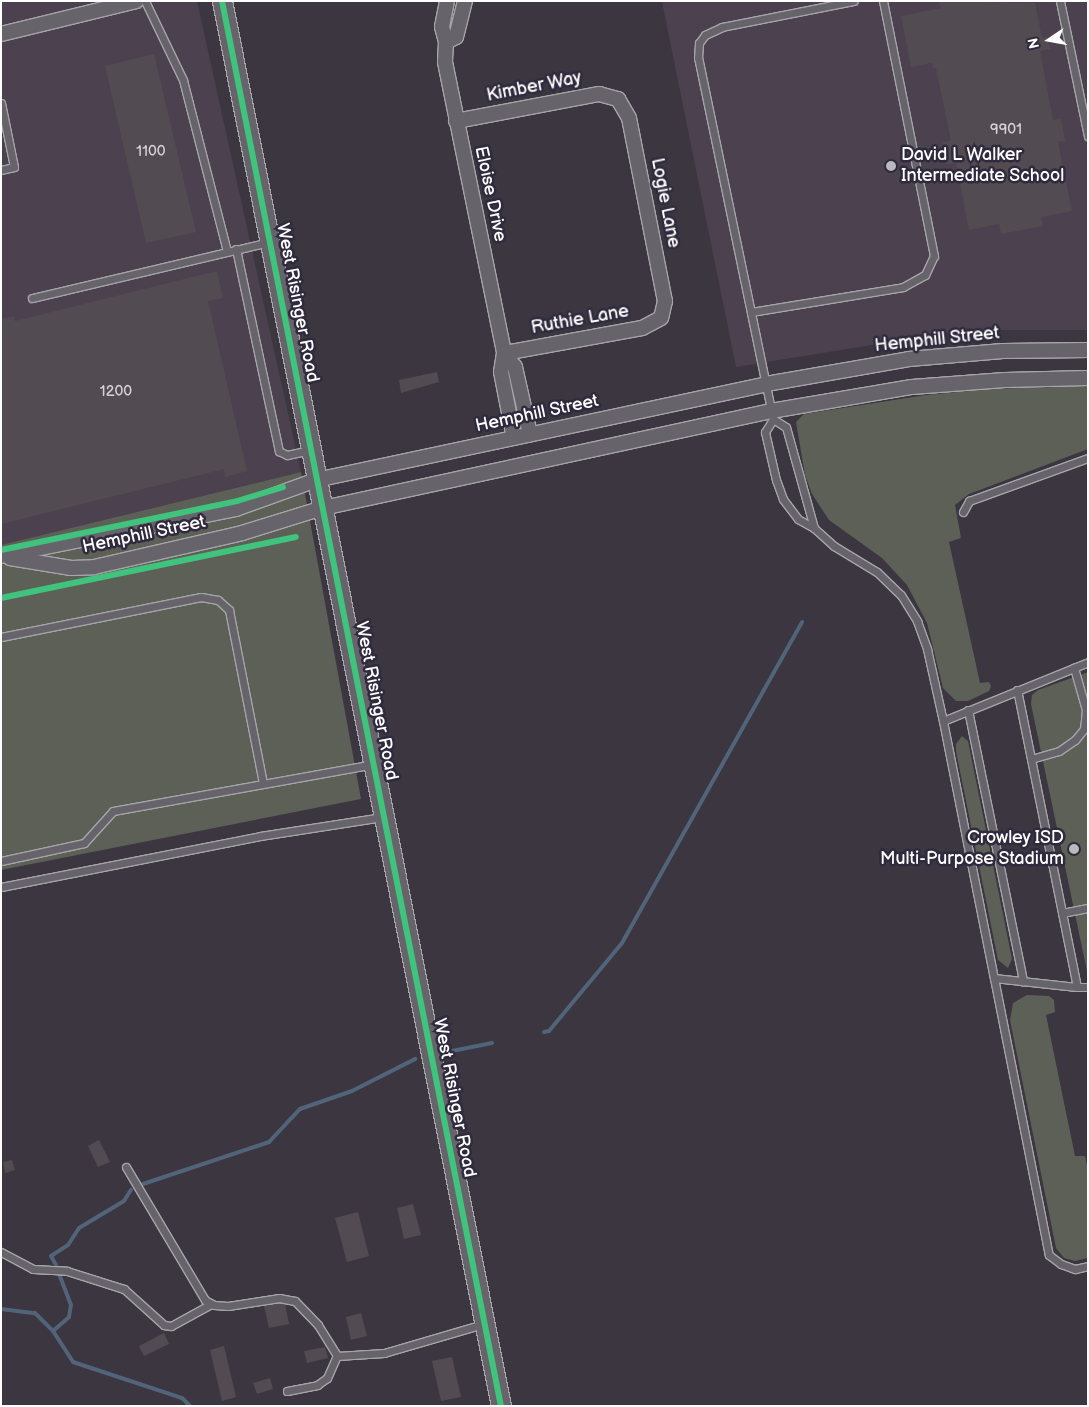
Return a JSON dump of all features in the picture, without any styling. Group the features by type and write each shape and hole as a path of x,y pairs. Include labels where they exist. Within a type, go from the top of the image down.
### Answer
{"street":[{"path":"1,34 136,1"},
{"name":"West Risinger Road","path":"222,1 501,1406"},
{"name":"Eloise Drive","path":"447,1 442,27 446,42 444,62 504,353 501,372 514,438"},
{"path":"446,42 456,37 465,1"},
{"name":"Kimber Way","path":"456,120 599,94 618,98"},
{"name":"Logie Lane","path":"618,98 628,118 665,301 661,318"},
{"name":"Ruthie Lane","path":"504,353 642,328 661,318"},
{"name":"Hemphill Street","path":"1,557 236,509 316,480 766,384 909,359 1003,351 1088,350"},
{"name":"Eloise Drive","path":"504,353 515,367 530,434"},
{"name":"Hemphill Street","path":"1,557 71,568 94,567 242,533 323,508 912,387 1005,380 1088,378"}],"lane":[{"path":"145,1 183,80 227,251"},
{"path":"853,1 722,27 705,34 699,43 698,58 772,415 765,432 783,499 798,519 814,528 834,546 876,572 901,594 917,621 927,649 943,721 1049,1255 1061,1264 1075,1269 1088,1266"},
{"path":"750,312 903,287 925,275 934,256 883,1"},
{"path":"1060,1 1088,136"},
{"path":"1,103 14,167 1,170"},
{"path":"32,298 270,241"},
{"path":"236,249 279,451 287,455 311,450"},
{"path":"772,415 786,427 814,528"},
{"path":"963,512 969,501 1088,458"},
{"path":"1,637 201,596 218,600 229,610 263,784"},
{"path":"943,721 1088,662"},
{"path":"1031,758 1059,751 1075,740 1084,729 1086,710 1074,668"},
{"path":"1017,690 1077,987"},
{"path":"968,710 1024,981"},
{"path":"1,861 84,843 113,811 373,764"},
{"path":"1,887 279,832 383,817"},
{"path":"1062,913 1088,908"},
{"path":"994,978 1088,987"},
{"path":"126,1167 205,1300 212,1304 228,1306 279,1298 296,1301 318,1326 337,1356"},
{"path":"1,1252 33,1268 67,1270 124,1290 164,1325 172,1326 212,1304"},
{"path":"337,1356 384,1353 484,1324"},
{"path":"287,1391 317,1385 327,1378 337,1356"}],"shaded area":[{"path":"1,1 197,1 301,472 1,545"},
{"name":"David L Walker Intermediate School","path":"1088,1 1088,330 965,330 736,367 662,2"},
{"path":"1088,386 1088,449 969,494 955,505 961,538 949,542 980,683 989,682 991,686 989,691 968,701 956,701 943,688 927,623 907,585 882,558 829,520 812,494 805,475 796,422 804,414 926,395 989,389"},
{"path":"301,472 361,799 1,870 1,545"},
{"name":"Crowley ISD Multi-Purpose Stadium","path":"1088,672 1088,976 1031,704 1032,695 1038,690"},
{"path":"962,736 968,741 1012,959 1008,968 998,960 956,751 956,744"},
{"path":"1027,995 1049,996 1054,1000 1055,1012 1046,1015 1075,1156 1085,1156 1088,1169 1088,1258 1075,1261 1064,1258 1056,1248 1010,1020 1013,1003"}],"building":[{"path":"939,1 1035,3 1042,38 1047,37 1050,49 1040,51 1053,120 1061,119 1065,141 1058,142 1072,211 1041,217 1043,226 1001,234 999,224 969,230 956,163 947,164 943,142 951,141 936,68 933,68 932,63 911,67 901,16 941,8"},
{"path":"154,54 196,232 146,243 105,66"},
{"path":"217,271 223,298 208,301 247,471 225,477 224,469 1,524 1,319 14,316 15,321"},
{"path":"437,372 439,382 401,393 399,380"},
{"path":"99,1140 110,1162 98,1167 88,1146"},
{"path":"12,1160 15,1170 5,1173 3,1162"},
{"path":"413,1204 421,1235 404,1239 397,1208"},
{"path":"358,1212 369,1256 347,1262 335,1218"},
{"path":"279,1303 285,1304 289,1324 269,1328 264,1306"},
{"path":"361,1313 367,1336 351,1340 346,1317"},
{"path":"164,1333 169,1344 144,1356 139,1346"},
{"path":"224,1346 236,1397 222,1401 210,1350"},
{"path":"325,1347 328,1358 307,1363 304,1351"},
{"path":"452,1357 461,1397 441,1401 432,1361"},
{"path":"270,1378 273,1389 257,1394 253,1383"}],"waterway":[{"path":"544,1032 549,1031 622,943 802,622"},
{"path":"442,1053 492,1043"},
{"path":"143,1184 269,1142 300,1109 352,1091 415,1059"},
{"path":"56,1265 51,1256 68,1245 79,1228 124,1201 131,1190"},
{"path":"53,1331 69,1317 71,1305 59,1274"},
{"path":"1,1309 35,1313 53,1331 73,1362 182,1398 190,1406"}],"cycle path":[{"path":"222,1 501,1406"},
{"path":"1,550 237,501 283,487"},
{"path":"1,598 296,537"}],"place":[{"name":"David L Walker Intermediate School","path":"891,166"},
{"name":"Crowley ISD Multi-Purpose Stadium","path":"1074,849"}]}
